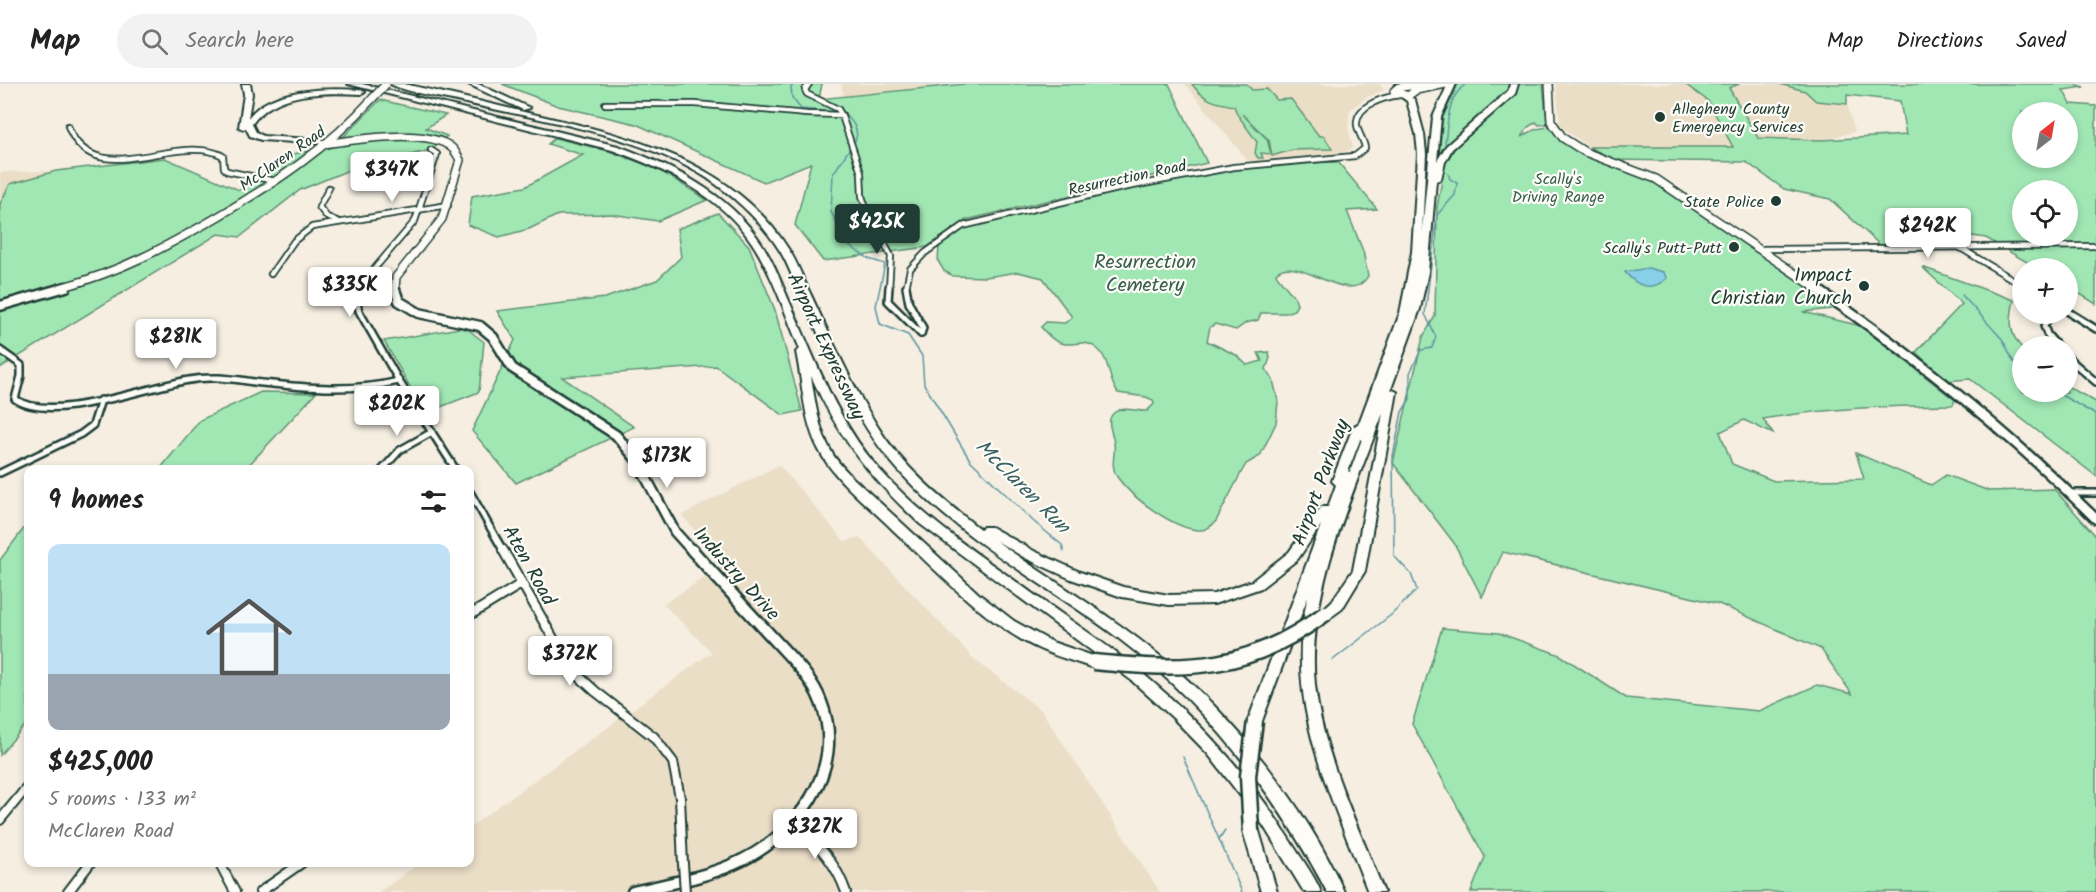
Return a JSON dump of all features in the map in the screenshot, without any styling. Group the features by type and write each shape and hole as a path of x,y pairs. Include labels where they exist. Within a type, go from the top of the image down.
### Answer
{"highway":[{"path":"246,84 248,94 243,128 247,135 264,141 326,143"},
{"name":"Airport Expressway","path":"352,84 580,138 650,160 689,179 715,197 741,221 756,242 833,409 850,440 893,493 924,521 976,561 1136,676 1178,714 1214,749 1269,820 1313,892"},
{"name":"Airport Expressway","path":"394,84 624,138 684,161 730,189 746,202 772,231 785,251 856,402 900,465 944,507 1123,634 1200,700 1233,734 1269,779 1323,864 1336,892"},
{"path":"472,84 530,110 636,140 684,161"},
{"name":"Airport Parkway","path":"1269,892 1251,831 1247,802 1248,768 1255,721 1405,313 1416,256 1430,128 1436,105 1446,84"},
{"name":"Airport Parkway","path":"1376,892 1320,746 1309,696 1305,656 1308,621 1326,554 1415,309 1423,272 1437,117 1452,84"},
{"path":"1427,221 1445,154 1512,92 1514,84"},
{"path":"326,143 261,138 253,134 248,124 258,112 281,100 312,92 345,91 392,97 580,138"},
{"path":"1399,91 1411,100 1421,148 1416,256"},
{"path":"780,291 804,366 813,420 822,445 831,461 874,504 998,618 1027,637 1054,650 1094,662 1135,667 1176,668 1239,660 1267,652 1288,642 1337,605 1359,571 1386,418 1415,309"},
{"path":"884,445 924,484 974,522 1045,563 1086,581 1122,593 1175,601 1202,600 1229,595 1253,587 1274,575 1298,554 1325,511 1359,426 1367,413"}],"street":[{"name":"McClaren Road","path":"370,98 381,84"},
{"name":"McClaren Road","path":"0,306 120,269 160,250 211,220 326,143 386,84"},
{"path":"809,84 805,90 807,94 838,109 842,115"},
{"path":"1399,91 1446,84"},
{"path":"1549,84 1551,122 1563,138 1585,152 1656,179 1896,344 1961,397 2070,493 2096,519"},
{"path":"1399,91 1429,86"},
{"name":"Resurrection Road","path":"842,115 861,173 862,196 867,211 891,256 888,301 921,334 923,327 905,291 910,270 925,253 963,226 1122,188 1234,167 1355,156 1362,152 1365,146 1357,123 1359,116 1372,104 1399,91"},
{"path":"605,104 672,103 748,108 800,116 842,115"},
{"path":"68,126 74,142 82,150 96,156 140,158 210,149 223,156 224,168 227,171 273,180"},
{"name":"Industry Drive","path":"326,143 405,137 436,139 445,142 458,154 460,160 448,205 434,232 396,277 394,287 396,297 402,304 419,313 468,321 480,326 493,337 512,368 616,435 636,459 679,536 806,675 817,691 826,714 829,751 825,771 816,793 793,824 760,851 734,865 633,892"},
{"path":"431,150 437,154 412,225 364,281 356,298 359,311 399,381 453,465"},
{"path":"329,188 319,207 329,218 340,223"},
{"path":"271,274 291,245 312,226 448,205"},
{"path":"1760,249 2096,246"},
{"path":"1958,247 2012,279"},
{"path":"2078,318 2096,329"},
{"path":"0,350 21,365 21,376 15,399 19,405 30,408 50,408 101,400 202,378 314,389 379,386 399,381"},
{"path":"2078,367 2096,382"},
{"path":"0,472 81,434 93,425 101,400"},
{"path":"386,465 400,450 432,432"},
{"path":"2070,493 2096,493"},
{"name":"Aten Road","path":"474,499 575,674 657,740 668,753 677,778 685,892"},
{"path":"474,613 521,584"},
{"path":"0,820 24,791"},
{"path":"793,824 818,843 827,854 841,877 846,892"},
{"path":"68,892 87,867"},
{"path":"222,867 235,892"},
{"path":"260,892 296,867"}],"shaded area":[{"path":"841,84 954,84 844,96"},
{"path":"1185,84 1380,84 1384,90 1365,98 1350,110 1348,127 1353,148 1340,154 1257,161 1247,160"},
{"path":"1556,84 1685,84 1708,101 1733,147 1589,147 1560,126"},
{"path":"1739,84 1780,84 1805,91 1816,101 1847,104 1855,132 1822,140 1758,138 1729,87"},
{"path":"56,171 10,184 0,204 0,172"},
{"path":"779,465 845,542 859,537 975,660 1042,711 1160,892 379,892 414,867 474,867 474,824 712,652 663,604 723,566 682,515"}],"green space":[{"path":"502,84 822,84 819,99 965,84 1169,84 1207,163 966,220 927,247 823,261 795,225 811,163 764,182 636,124 558,106"},
{"path":"1192,84 1247,84 1252,90 1267,89 1277,100 1291,99 1319,136 1324,136 1332,149 1292,150 1272,156 1269,140 1242,114 1267,139 1271,154 1261,153 1263,158 1258,158 1255,153 1257,142 1234,106 1210,100"},
{"path":"1458,84 1509,84 1510,88 1438,162 1443,117"},
{"name":"Scally's Driving Range","path":"1518,84 1543,84 1547,124 1539,125 1536,122 1528,127 1521,137 1536,129 1549,127 1573,149 1664,185 1842,308 1803,312 1861,326 1955,400 1953,405 1858,408 1763,419 1773,434 1744,420 1720,432 1732,464 1774,481 1864,479 1856,453 1931,485 1946,475 1989,491 2054,489 2096,536 2096,892 1471,892 1485,857 1412,724 1442,628 1499,633 1560,655 1626,698 1759,711 1817,685 1852,694 1821,649 1719,604 1503,552 1482,597 1454,543 1393,463 1423,337 1435,316 1437,207 1445,164 1456,146 1516,91"},
{"path":"1685,84 1739,84 1729,88 1758,138 1822,140 1906,135 1900,101 1847,95 1847,104 1816,101 1805,91 1780,84 2074,84 2084,87 2063,90 2070,102 2012,102 2012,168 2078,168 2078,105 2096,106 2096,304 2078,293 2078,258 2020,258 1986,238 1946,232 1911,234 1922,246 1880,245 1830,199 1784,189 1746,162 1615,160 1589,147 1733,147 1708,101"},
{"path":"380,100 446,115 426,128 447,136 431,150 349,170 300,190 240,237 218,234 0,368 0,204 10,184 56,171 165,158 239,190 293,154 333,147"},
{"path":"555,138 609,151 660,170 707,200 658,221 611,214 558,215 529,229 499,237 468,225 472,196 525,187 583,155 548,144"},
{"name":"Resurrection Cemetery","path":"1338,162 1377,209 1347,211 1363,251 1368,276 1359,285 1349,287 1297,269 1285,268 1276,273 1295,298 1297,305 1294,310 1286,313 1261,313 1258,320 1246,323 1236,330 1215,324 1210,327 1207,341 1236,355 1247,365 1262,361 1258,353 1269,352 1270,358 1266,369 1273,380 1278,401 1276,423 1260,456 1246,464 1216,521 1205,529 1190,528 1166,518 1142,502 1116,475 1113,467 1114,443 1110,419 1115,412 1123,409 1147,411 1154,404 1153,400 1118,393 1104,357 1095,347 1082,343 1064,344 1050,337 1041,327 1046,322 1065,323 1072,317 1043,278 1018,272 986,277 953,276 944,271 938,261 939,247 961,230 985,221 1227,170 1293,163"},
{"path":"718,213 749,246 775,310 802,411 783,415 716,366 562,377 634,427 516,483 472,431 515,340 497,311 605,298 657,280 681,257 677,229"},
{"path":"1922,267 2012,299 2012,402 2078,402 2078,392 2096,402 2096,476 1970,379 1945,381 1916,352 1962,304"},
{"path":"465,327 484,342 479,392 425,413 384,341"},
{"path":"261,392 316,393 249,465 163,465 200,420"},
{"path":"24,528 24,727 0,755 0,560"}],"water":[{"path":"1648,268 1663,272 1667,278 1656,285 1645,286 1625,272"}],"waterway":[{"name":"McClaren Run","path":"795,84 791,87 792,98 801,109 837,112"},
{"path":"1445,143 1452,103 1460,89 1466,84"},
{"name":"McClaren Run","path":"844,113 853,123 856,131 854,143"},
{"name":"McClaren Run","path":"850,148 833,174 831,212 848,245 869,259 885,264 876,306 880,324 908,335 922,356 924,384 970,460 1033,521 1062,545 1064,551"},
{"path":"1333,660 1391,615 1417,590 1411,574 1394,556 1393,456 1402,412 1410,399 1410,373 1421,350 1432,348 1436,337 1425,314 1437,215 1455,195 1457,183 1450,179 1448,173"},
{"path":"1962,295 2003,340 2012,359"},
{"path":"2073,402 2096,415"},
{"name":"McClaren Run","path":"1183,757 1242,892"},
{"path":"1219,839 1225,830"}],"place":[{"name":"Allegheny County Emergency Services","path":"1660,117"},
{"name":"State Police","path":"1776,201"},
{"name":"Scally's Putt-Putt","path":"1734,247"},
{"name":"Impact Christian Church","path":"1864,286"}]}
